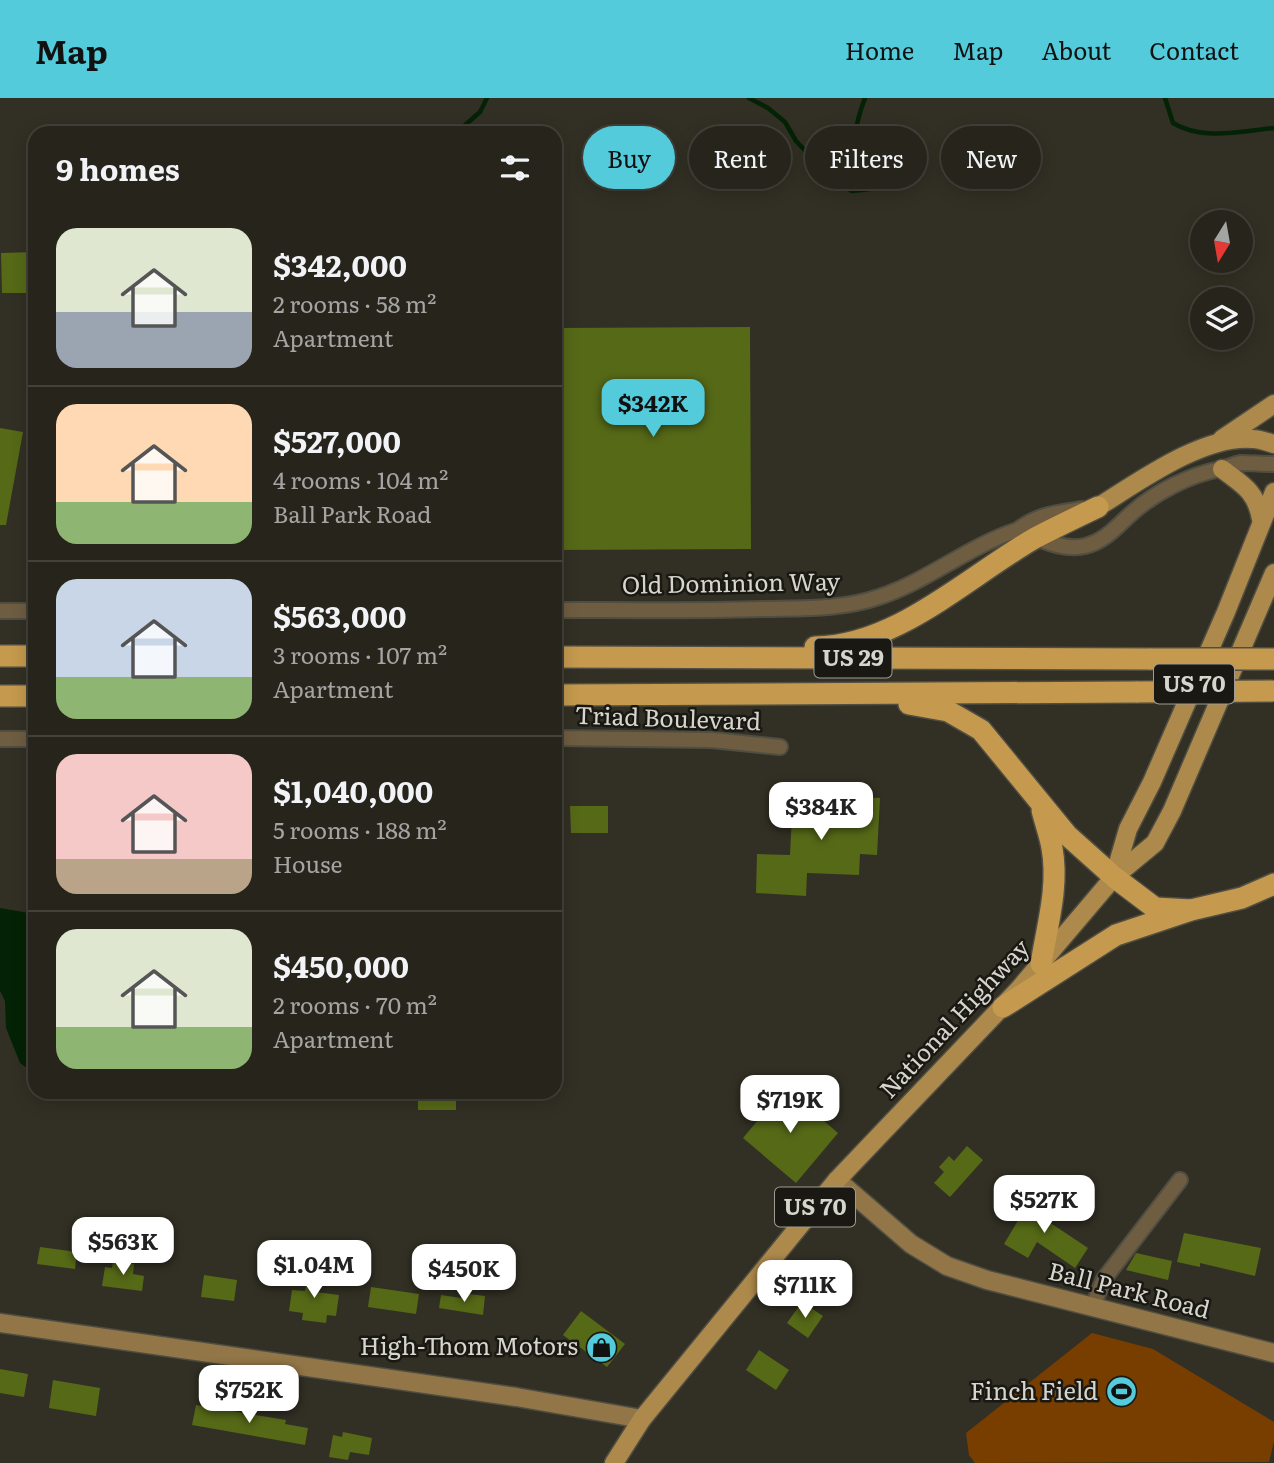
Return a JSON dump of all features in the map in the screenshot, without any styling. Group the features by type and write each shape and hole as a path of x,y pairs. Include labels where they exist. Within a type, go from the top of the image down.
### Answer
{"highway":[{"path":"652,658 781,647 829,647 872,636 901,624 1027,534 1098,507"},
{"path":"0,656 28,656"},
{"name":"US 29","path":"562,657 1274,659"},
{"name":"US 29","path":"562,695 1273,691"},
{"path":"841,695 933,707 963,718 988,737 1067,835 1114,877 1155,908 1191,910"},
{"path":"0,696 28,696"},
{"path":"1040,801 1052,848 1054,870 1054,895 1041,964"},
{"path":"1003,1007 1116,935 1191,910 1242,898 1274,884"}],"main road":[{"path":"1212,445 1274,404"},
{"path":"1098,507 1167,464 1212,445 1253,439 1274,444"},
{"path":"1222,469 1248,488 1258,504 1261,519"},
{"name":"National Highway","path":"1114,877 1128,829 1152,782 1226,612 1274,492"},
{"name":"National Highway","path":"642,1419 837,1180 1003,1007 1114,877 1155,843 1172,811 1274,573"},
{"name":"US 70","path":"614,1463 642,1419"}],"street":[{"path":"1027,534 1074,547 1097,542 1108,536 1146,502 1185,480 1209,470 1238,463 1274,464"},
{"name":"Old Dominion Way","path":"562,610 727,610 821,608 852,604 912,584 999,536 1027,534"},
{"path":"0,611 28,611"},
{"name":"Triad Boulevard","path":"562,738 712,740 780,747"},
{"path":"0,739 28,739"},
{"name":"Ball Park Road","path":"837,1180 911,1244 947,1266 987,1280 1092,1308 1274,1353"},
{"path":"1092,1308 1104,1279 1180,1180"},
{"path":"0,1323 516,1396 642,1419"}],"shaded area":[{"path":"0,908 28,913 28,1069 20,1063 6,1028 5,1001 0,991"},
{"name":"Finch Field","path":"1092,1333 1153,1349 1274,1422 1274,1441 1269,1462 975,1463 969,1455 966,1433"}],"building":[{"path":"28,252 28,293 2,293 1,253"},
{"path":"750,327 751,549 562,550 562,328"},
{"path":"0,428 23,432 6,525 0,525"},
{"path":"793,794 880,798 877,855 860,854 859,875 807,873 806,896 756,893 757,854 790,855"},
{"path":"570,806 608,806 608,833 571,833"},
{"path":"785,1088 838,1133 796,1183 743,1138"},
{"path":"418,1099 456,1099 456,1110 418,1110"},
{"path":"967,1146 983,1160 950,1197 934,1183 944,1172 939,1167 949,1156 954,1161"},
{"path":"1032,1197 1055,1211 1049,1222 1088,1248 1075,1268 1037,1242 1028,1258 1004,1244"},
{"path":"1184,1233 1261,1248 1255,1276 1200,1263 1200,1267 1177,1262"},
{"path":"40,1247 77,1252 75,1269 37,1264"},
{"path":"1136,1253 1172,1261 1168,1280 1126,1270"},
{"path":"113,1261 134,1264 133,1274 144,1276 142,1291 102,1286 105,1267 112,1268"},
{"path":"308,1266 319,1267 316,1292 339,1295 336,1316 327,1315 326,1323 302,1320 303,1313 289,1311 292,1290 305,1291"},
{"path":"204,1275 237,1280 234,1301 201,1297"},
{"path":"371,1287 419,1294 416,1314 368,1307"},
{"path":"461,1293 485,1296 483,1315 439,1308 441,1295 461,1298"},
{"path":"802,1302 823,1316 808,1338 787,1323"},
{"path":"581,1311 625,1344 607,1367 563,1335"},
{"path":"759,1350 789,1370 776,1390 746,1370"},
{"path":"0,1369 28,1374 24,1397 0,1393"},
{"path":"53,1380 100,1388 96,1416 49,1408"},
{"path":"196,1405 286,1420 285,1424 308,1428 305,1445 192,1425"},
{"path":"343,1432 372,1438 369,1455 350,1452 348,1460 329,1457 333,1435 342,1437"}],"waterway":[{"path":"464,126 480,112 487,98"},
{"path":"749,98 768,108 785,122 796,141 830,177 852,191 870,189 870,174 856,136 857,122 865,98"},
{"path":"1165,98 1173,123 1184,129 1222,133 1274,128"}],"place":[{"name":"High-Thom Motors","path":"601,1347"},
{"name":"Finch Field","path":"1121,1392"}]}
